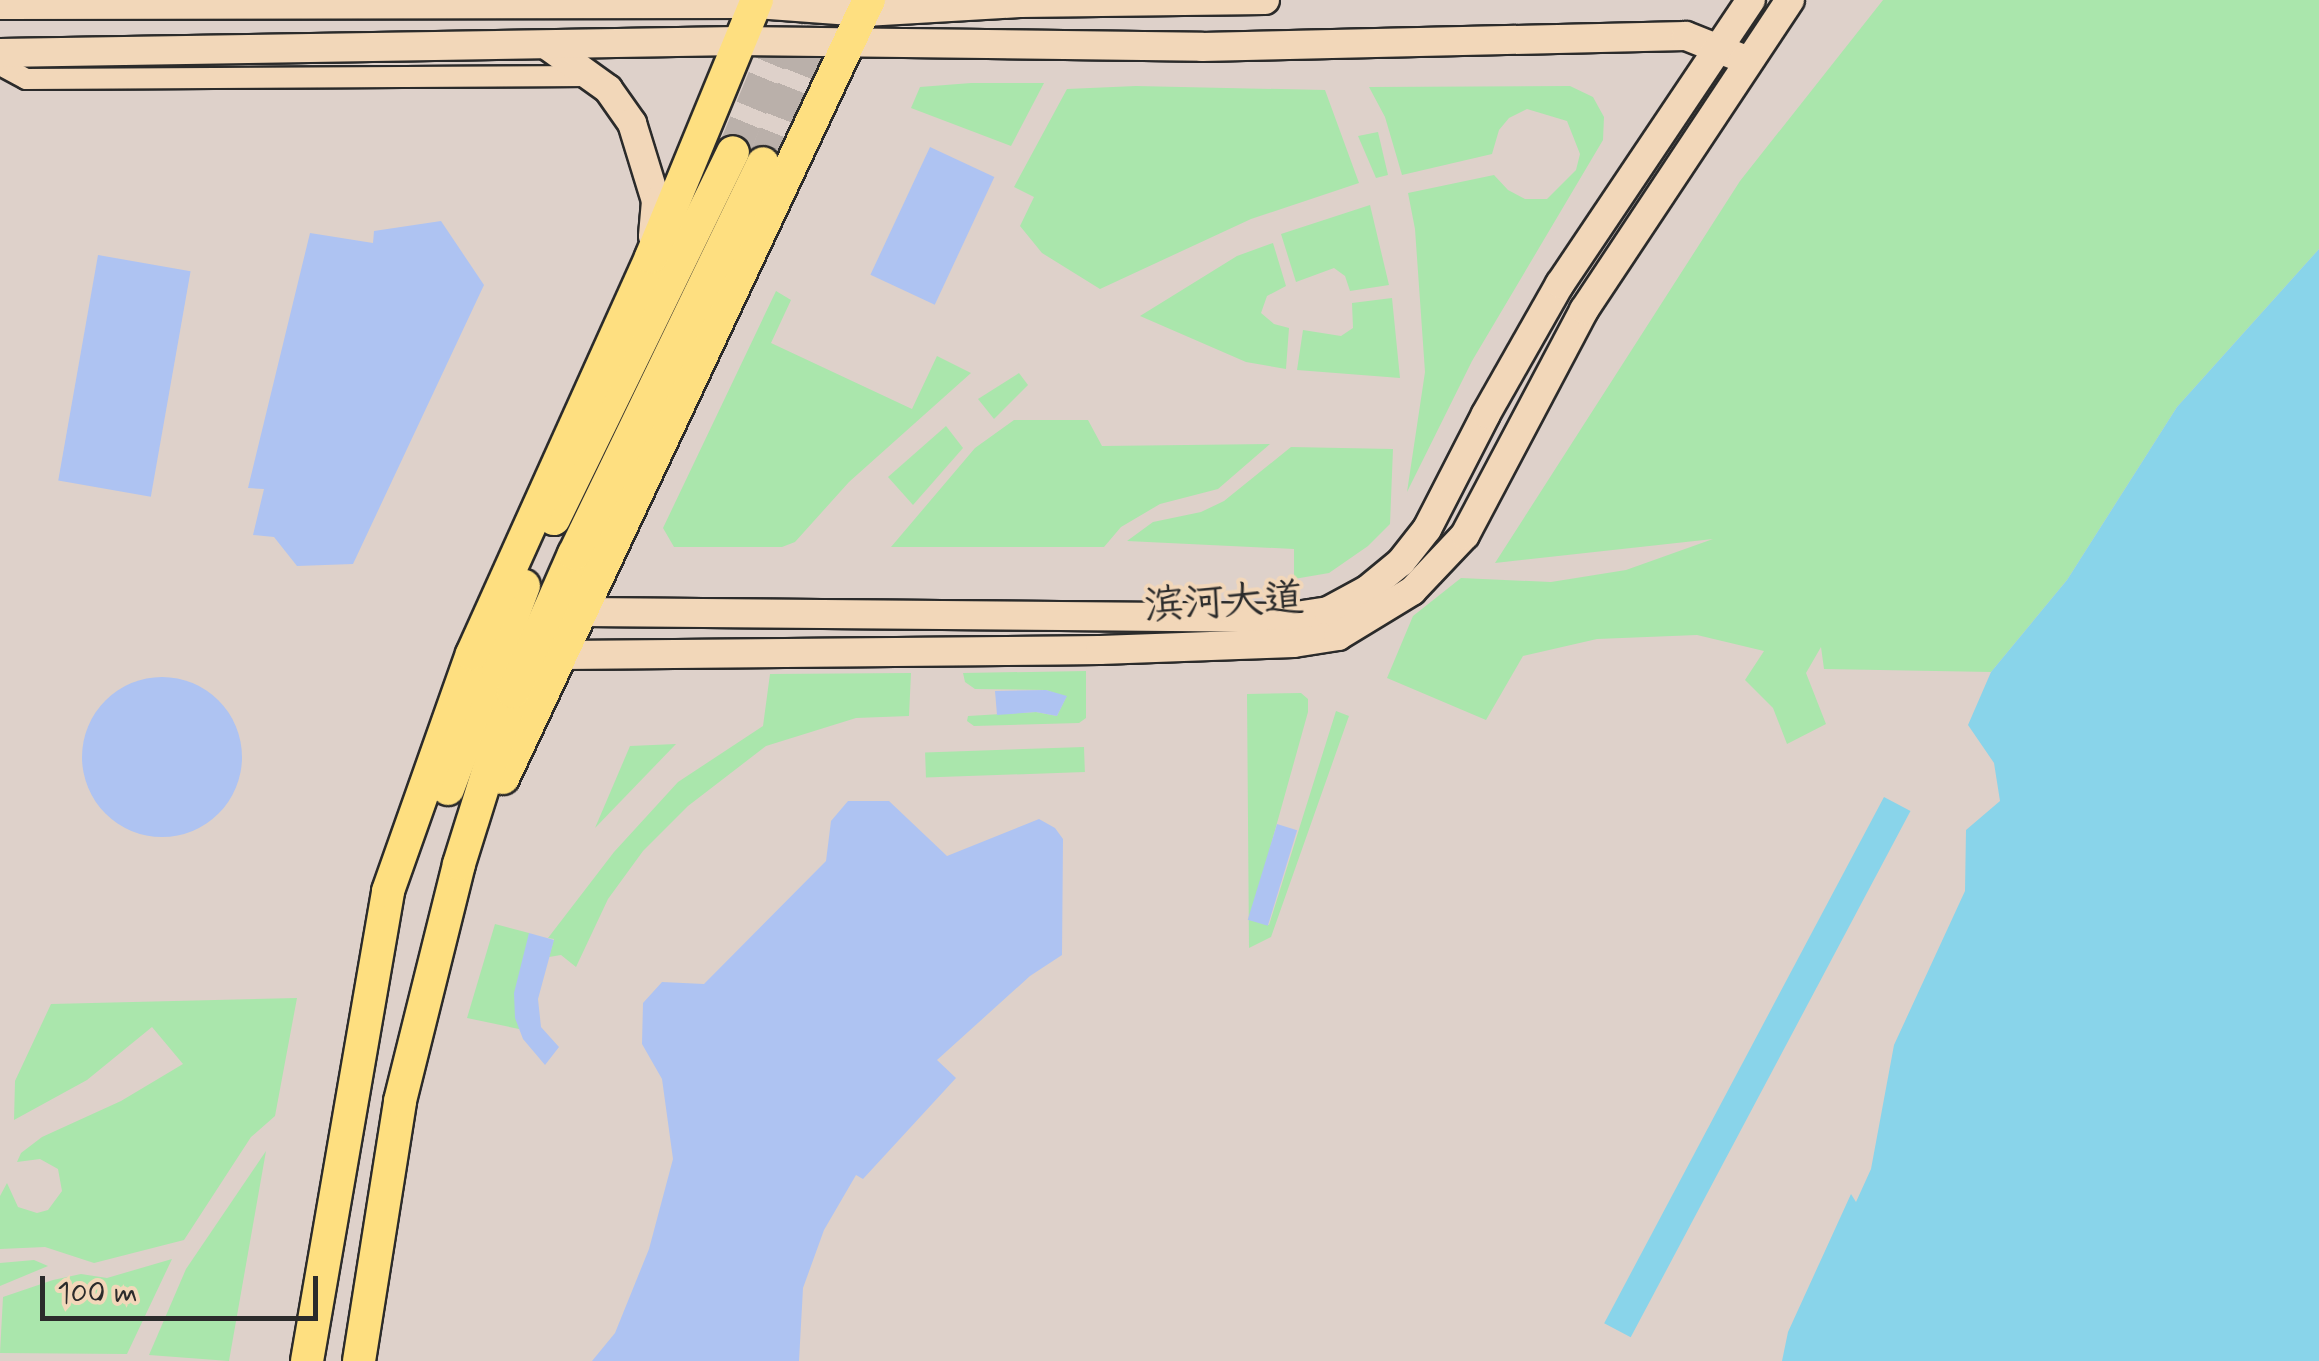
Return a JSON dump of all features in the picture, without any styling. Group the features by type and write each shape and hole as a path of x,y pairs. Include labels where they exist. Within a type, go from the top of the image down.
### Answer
{"main road":[{"path":"0,5 757,2 867,6 1265,0"},
{"name":"滨河大道","path":"564,655 1100,650 1294,642 1338,636 1412,590 1465,534 1584,310 1746,60 1790,0"},
{"path":"307,1361 388,891 472,654 651,256 757,2"},
{"path":"1740,2 1773,23"},
{"name":"滨河大道","path":"584,612 1283,618 1328,610 1390,571 1427,529 1486,414 1560,284 1716,47 1740,2"},
{"path":"460,864 564,655 867,6"},
{"path":"0,53 738,41 1202,47 1686,36 1746,60"},
{"path":"547,45 593,76 632,123 656,202 651,256"},
{"path":"350,1108 407,902 534,561 748,157 513,692 460,864 400,1102 358,1361"}],"street":[{"path":"0,65 26,79 593,76"}],"green space":[{"path":"1883,0 2319,0 2319,249 2177,407 2067,580 1991,672 1824,669 1821,647 1806,673 1826,724 1787,744 1773,708 1745,680 1764,651 1697,635 1597,639 1523,656 1486,720 1387,678 1413,616 1461,578 1551,582 1626,570 1713,539 1495,563 1740,181"},
{"path":"1044,83 1011,146 911,108 920,87"},
{"path":"1136,86 1325,90 1359,183 1251,219 1100,289 1042,253 1020,226 1034,197 1014,187 1067,89"},
{"path":"1570,86 1593,97 1604,117 1603,140 1472,361 1407,492 1425,372 1415,229 1408,193 1494,175 1508,190 1525,199 1547,199 1576,170 1580,154 1567,121 1527,109 1509,118 1499,130 1492,154 1402,175 1385,117 1369,87"},
{"path":"1378,132 1388,175 1376,178 1358,136"},
{"path":"1370,205 1389,285 1350,291 1345,276 1334,268 1296,282 1281,234"},
{"path":"1273,243 1286,286 1267,296 1261,313 1274,324 1289,328 1286,369 1246,362 1140,316 1237,256"},
{"path":"776,291 791,300 771,343 912,409 937,356 971,373 849,482 795,542 782,547 674,547 663,528"},
{"path":"1392,298 1400,378 1297,370 1303,330 1341,336 1353,328 1352,303"},
{"path":"1019,373 1028,385 994,419 978,399"},
{"path":"1014,420 1088,420 1102,446 1270,444 1218,489 1160,504 1121,527 1104,547 891,547 975,448"},
{"path":"946,426 963,448 913,505 888,477"},
{"path":"1291,447 1393,449 1390,524 1368,546 1329,573 1294,579 1294,549 1127,541 1153,522 1201,512 1224,501"},
{"path":"1086,671 1086,718 1079,723 974,726 967,721 968,716 1036,712 1057,716 1066,697 1046,690 975,689 965,682 963,673"},
{"path":"911,673 909,716 856,718 766,746 688,806 643,851 608,899 576,967 561,955 549,957 554,939 548,938 614,852 678,782 763,726 770,674"},
{"path":"1301,693 1308,699 1308,712 1250,920 1269,925 1336,711 1349,716 1271,937 1249,948 1247,694"},
{"path":"676,744 595,828 630,746"},
{"path":"1084,747 1085,772 926,778 925,753"},
{"path":"495,924 529,933 519,1029 467,1018"},
{"path":"297,998 275,1116 251,1137 184,1240 94,1263 45,1247 0,1249 0,1196 7,1183 18,1207 37,1213 48,1210 62,1191 58,1169 40,1159 17,1162 21,1153 42,1137 121,1101 183,1064 152,1027 87,1080 14,1120 15,1081 51,1004"},
{"path":"266,1151 229,1361 149,1355 186,1269"},
{"path":"172,1259 127,1354 0,1353 3,1297 53,1280 81,1274 107,1278"},
{"path":"34,1260 48,1266 0,1286 0,1263"}],"water":[{"path":"2319,249 2319,1361 1782,1361 1788,1332 1851,1194 1856,1202 1871,1169 1894,1045 1965,891 1966,830 2000,801 1994,763 1968,725 1991,672 2067,580 2177,407"},
{"path":"1884,797 1910,811 1631,1337 1604,1323"}],"building":[{"path":"930,147 994,177 935,305 870,275"},
{"path":"441,221 484,285 353,564 297,566 274,537 253,535 264,489 248,488 310,233 373,243 374,231"},
{"path":"98,255 191,271 151,497 58,481"},
{"path":"162,677 193,683 219,700 236,726 242,757 236,788 219,814 193,831 162,837 131,831 105,814 88,788 82,757 88,726 105,700 131,683"},
{"path":"1046,690 1067,696 1057,716 1036,712 997,715 995,691"},
{"path":"848,801 889,801 947,856 1039,819 1055,828 1063,839 1062,955 1030,976 937,1060 956,1078 863,1179 856,1175 824,1230 803,1288 799,1361 592,1361 615,1333 649,1249 673,1159 662,1079 642,1044 643,1003 662,982 704,984 826,861 831,821"},
{"path":"1277,824 1297,830 1268,926 1248,920"},
{"path":"529,933 554,940 538,999 541,1027 559,1047 545,1065 523,1039 515,1018 514,993"}],"tunnel":[{"path":"733,152 796,0"},
{"path":"763,163 828,0"}]}
